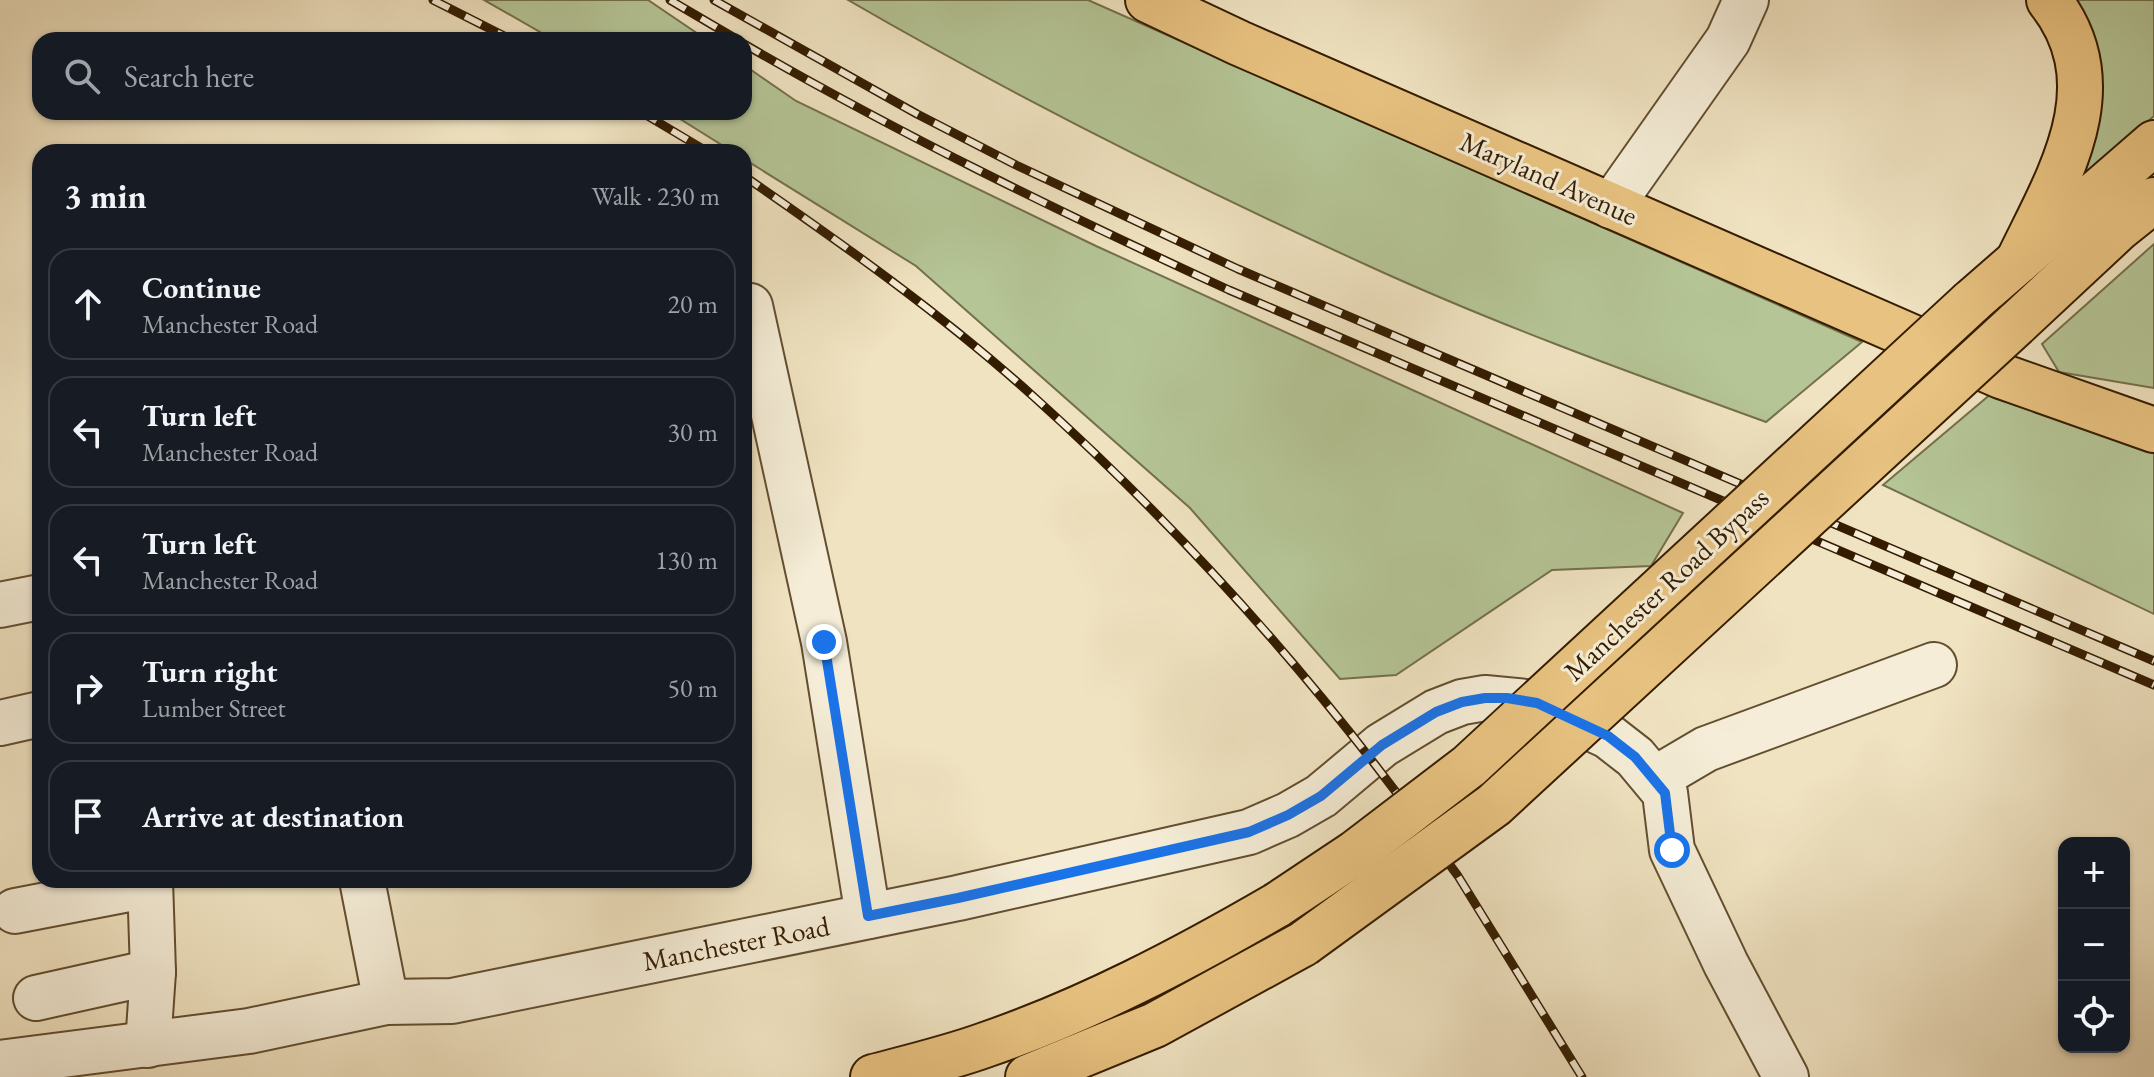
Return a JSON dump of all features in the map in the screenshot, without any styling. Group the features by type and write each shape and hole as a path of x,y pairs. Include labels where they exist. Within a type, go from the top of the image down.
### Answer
{"main road":[{"name":"Maryland Avenue","path":"1148,0 1239,43 2001,376 2133,416"},
{"path":"2018,261 2069,157 2078,124 2077,59 2067,30 2049,0"},
{"name":"Manchester Road Bypass","path":"873,1077 983,1046 1035,1027 1172,964 1277,905 1355,853 1469,766 1971,302 2154,143"},
{"name":"Manchester Road Bypass","path":"1028,1077 1155,1025 1303,944 1494,805 2119,228 2154,200"},
{"path":"2133,416 2154,430"}],"street":[{"path":"1611,206 1728,40 1746,0"},
{"path":"752,315 824,642 868,916"},
{"path":"0,605 32,599"},
{"path":"1655,779 1706,749 1934,665"},
{"name":"Manchester Road","path":"0,1063 249,1031 386,1002 452,1001 958,898 1249,832 1321,796 1369,755 1408,727 1436,712 1473,700 1507,698 1537,703 1608,736 1635,757 1655,779 1665,793 1672,850 1726,964 1786,1077"},
{"path":"0,723 32,716"},
{"path":"15,911 122,888"},
{"path":"148,1045 153,972 150,888"},
{"path":"364,888 386,1002"},
{"path":"36,998 153,972"}],"green space":[{"path":"484,0 648,0 695,32 540,32"},
{"path":"848,0 1088,0 1862,342 1766,422 1518,329 1371,267 1106,140"},
{"path":"2073,0 2154,0 2154,116 2087,176 2075,179"},
{"path":"752,71 796,101 1096,246 1683,513 1651,566 1552,570 1396,675 1340,679 1190,508 916,266 752,164 752,144 720,144 682,120 752,120"},
{"path":"2154,244 2154,388 2059,372 2042,344"},
{"path":"1998,388 2154,443 2154,614 1883,485"}],"railway":[{"path":"433,0 496,32"},
{"path":"670,0 724,32"},
{"path":"714,0 917,114 1016,165 1238,269 2154,661"},
{"path":"752,48 984,173 1229,290 2154,685"},
{"path":"654,120 695,144"},
{"path":"752,182 892,282 1000,367 1138,495 1236,598 1329,706 1416,819 1426,827 1430,838 1458,876 1582,1077"}],"route":[{"path":"824,642 868,916 1249,832 1321,796 1408,727 1462,702 1485,698 1537,703 1608,736 1635,757 1665,793 1672,850"}]}
